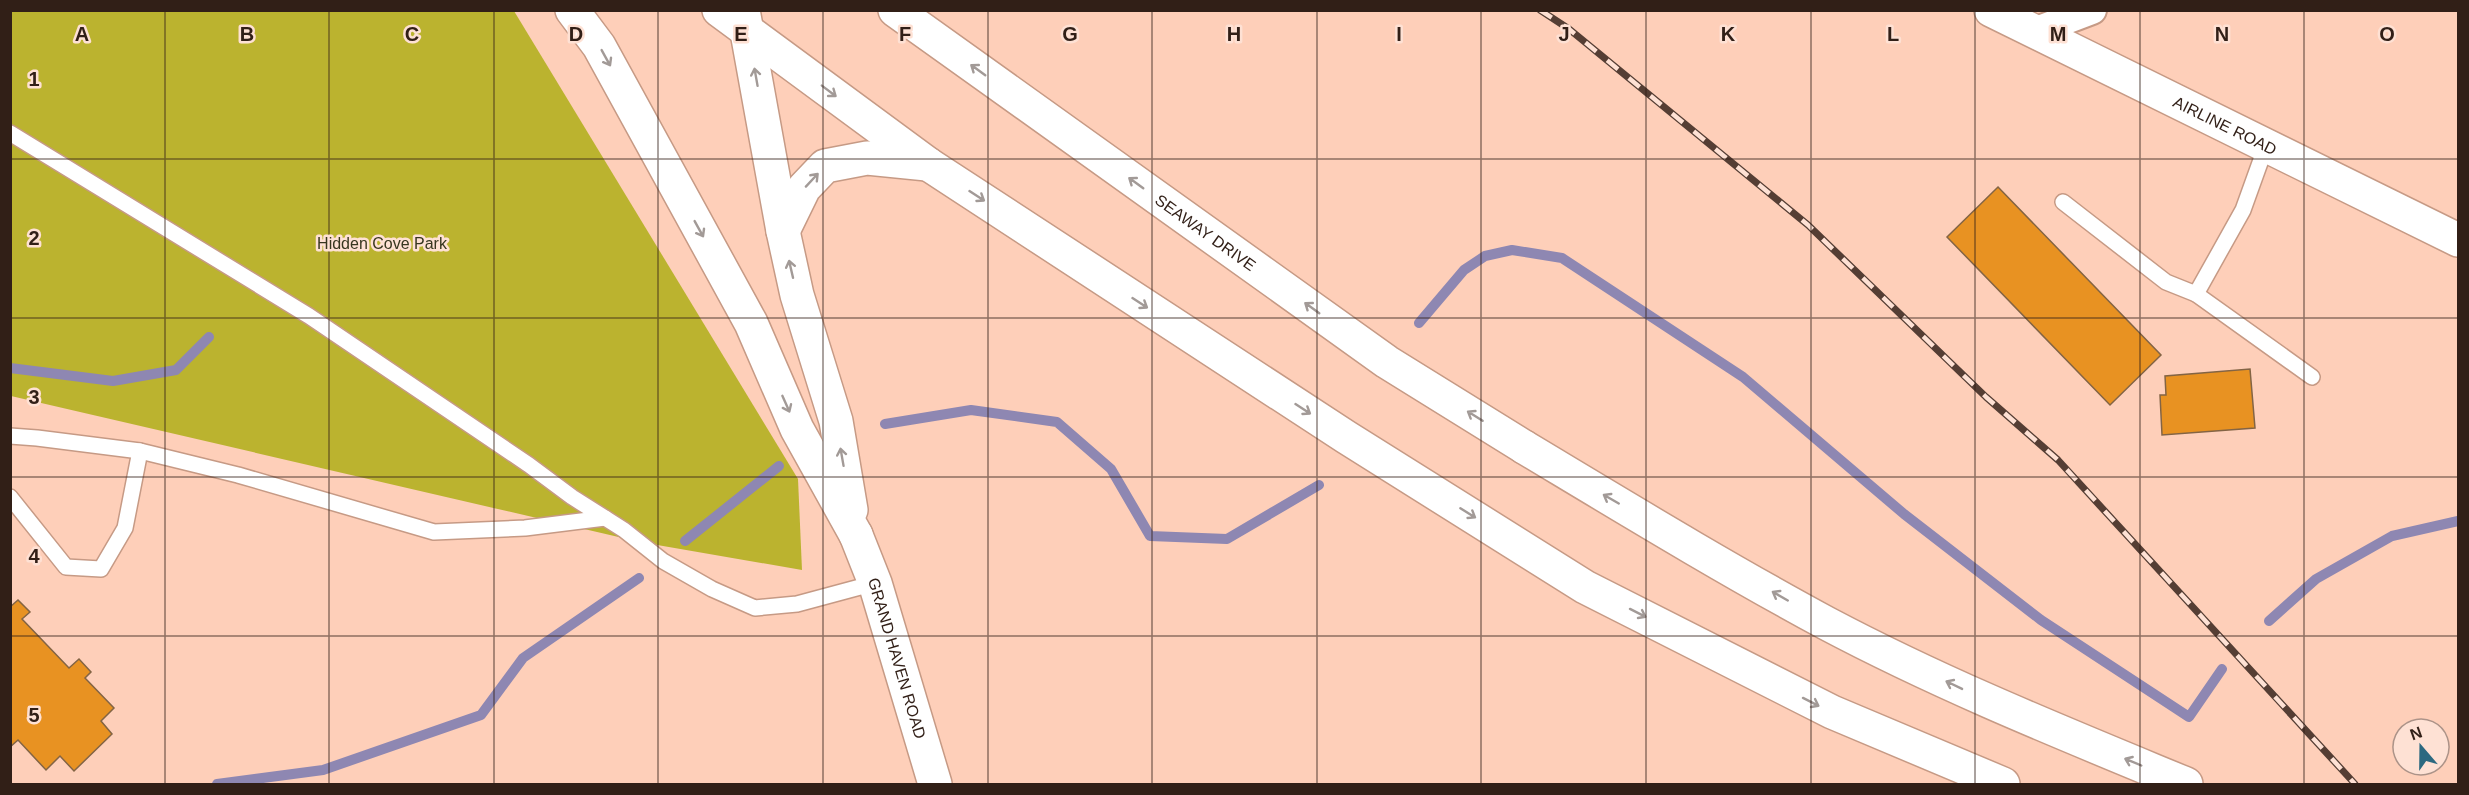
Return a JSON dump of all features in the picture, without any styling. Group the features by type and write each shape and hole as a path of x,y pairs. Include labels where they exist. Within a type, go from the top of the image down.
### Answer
{"main road":[{"path":"572,10 599,46 751,323 797,429 856,535"},
{"path":"719,10 746,21 928,164 1336,431 1586,587 1832,712 2003,784"},
{"name":"SEAWAY DRIVE","path":"895,10 1387,362 1598,492 1827,623 1990,703 2187,784"},
{"name":"AIRLINE ROAD","path":"1991,10 2458,240"},
{"path":"746,21 783,231 797,295 836,421 856,535"},
{"path":"783,231 804,188 825,166 867,158 928,164"},
{"name":"GRAND HAVEN ROAD","path":"856,535 875,583 935,784"}],"street":[{"path":"2034,32 2092,10"}],"lane":[{"path":"10,133 309,316 605,518 663,561 712,589 755,608 797,604 875,583"},
{"path":"2196,294 2243,210 2266,146"},
{"path":"2063,202 2166,282 2196,294 2312,377"},
{"path":"10,436 140,451 238,475 434,532 525,528 605,518"},
{"path":"10,497 66,567 101,569 125,528 140,451"}],"green space":[{"name":"Hidden Cove Park","path":"11,11 514,11 798,479 802,570 640,542 11,396"}],"building":[{"path":"1998,187 2161,355 2110,405 1947,237"},
{"path":"2250,369 2255,428 2162,435 2160,395 2166,395 2165,376"},
{"path":"18,600 30,612 22,619 69,668 79,659 91,672 85,678 114,708 101,721 112,734 74,771 60,756 46,770 18,740 10,747 10,607"}],"waterway":[{"path":"1419,323 1464,270 1485,256 1512,250 1562,258 1743,377 1904,514 2041,620 2189,717 2222,669"},
{"path":"10,368 113,381 176,370 209,337"},
{"path":"885,424 971,410 1057,422 1111,469 1150,536 1227,539 1319,485"},
{"path":"685,541 779,466"},
{"path":"2269,621 2316,579 2392,536 2458,521"},
{"path":"217,784 323,770 481,715 523,658 639,578"}],"railway":[{"path":"1540,10 1569,29 1808,225 1986,397 2058,460 2355,784"}]}
